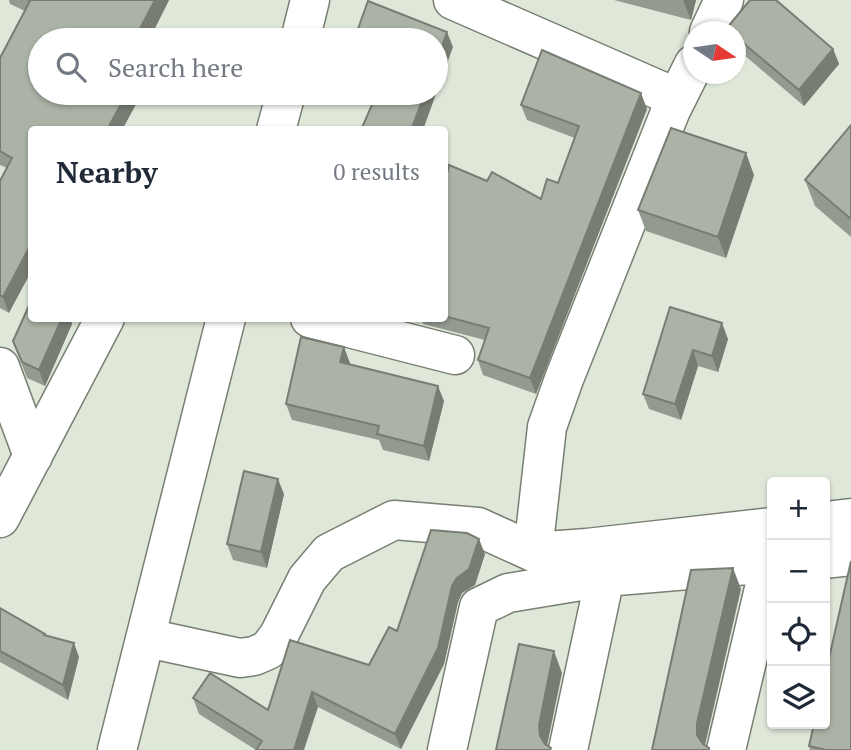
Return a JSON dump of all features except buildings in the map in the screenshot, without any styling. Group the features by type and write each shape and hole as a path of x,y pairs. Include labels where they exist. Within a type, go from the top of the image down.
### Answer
{"street":[{"path":"453,0 677,98"},
{"path":"714,21 724,0"},
{"path":"533,552 547,427 684,84"},
{"path":"277,126 283,105"},
{"path":"0,518 103,322"},
{"path":"117,750 225,322"},
{"path":"326,322 455,355"},
{"path":"0,367 33,456"},
{"path":"830,520 851,518"},
{"path":"147,638 240,658 268,650 279,635 307,579 329,553 394,520 478,527 533,552 587,548 767,551"},
{"path":"447,750 479,607 508,593 767,552"},
{"path":"830,558 851,556"},
{"path":"726,750 767,569"},
{"path":"568,750 605,577"}]}
